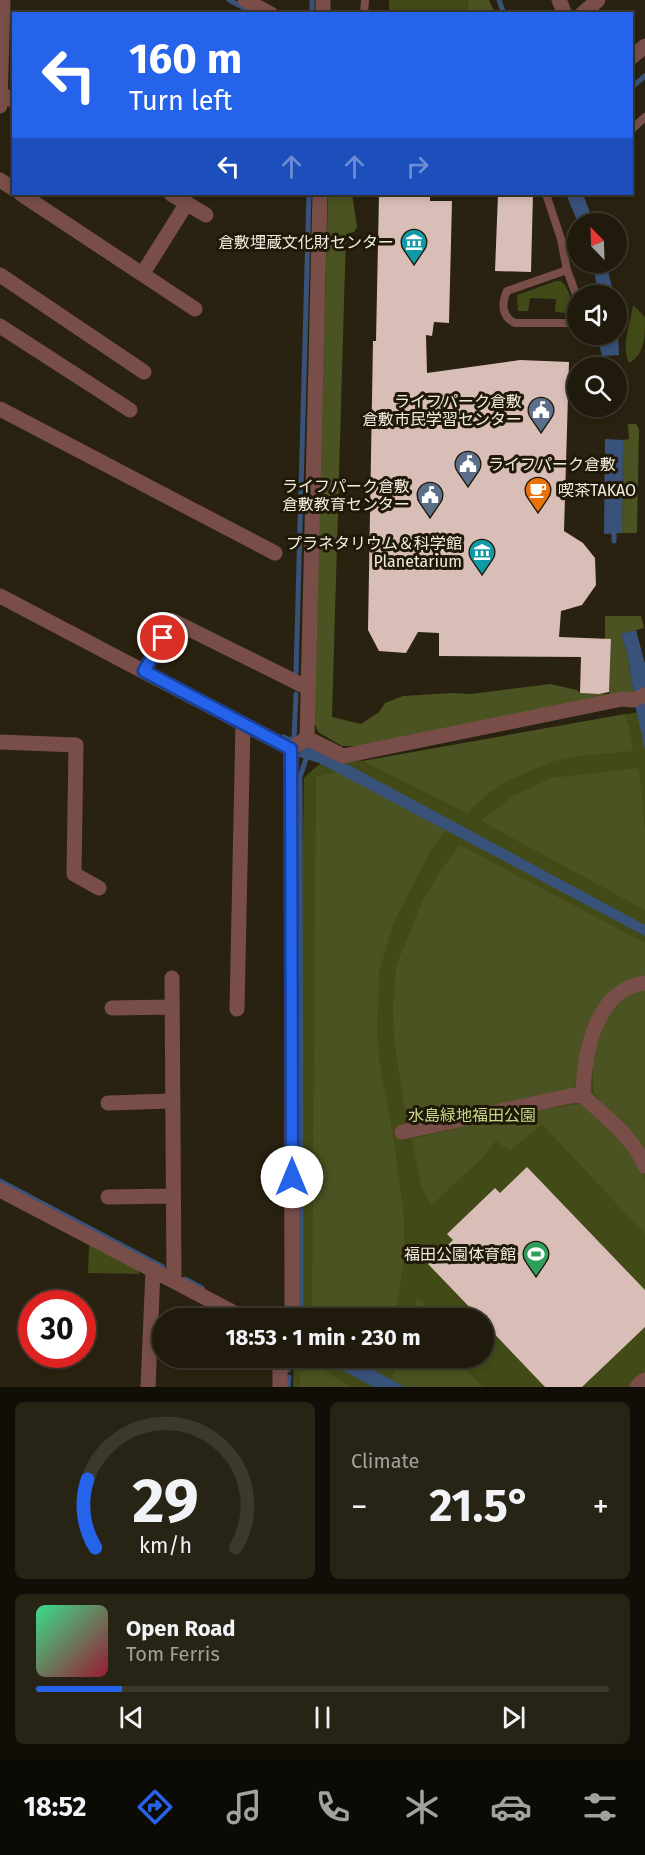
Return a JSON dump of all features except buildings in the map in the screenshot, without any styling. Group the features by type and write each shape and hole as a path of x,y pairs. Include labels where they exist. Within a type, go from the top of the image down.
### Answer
{"street":[{"path":"0,105 8,43 3,0"},
{"path":"245,0 267,12"},
{"path":"584,12 598,0"},
{"path":"633,56 645,46"},
{"path":"23,195 195,309"},
{"path":"173,195 206,215"},
{"path":"307,738 320,195"},
{"path":"143,273 187,203"},
{"path":"0,274 144,372"},
{"path":"0,326 130,410"},
{"path":"0,409 275,553"},
{"path":"0,596 291,749"},
{"path":"144,671 173,621 308,688"},
{"path":"307,738 343,756 622,699 639,698"},
{"path":"237,1010 243,724"},
{"path":"291,749 307,738"},
{"path":"0,742 76,745 74,873 99,888"},
{"path":"291,749 292,1308"},
{"path":"171,978 174,1281"},
{"path":"583,1096 583,1081 591,1041 602,1012 617,994 628,987 645,983"},
{"path":"112,1008 172,1006"},
{"path":"402,1132 575,1095 583,1096 627,1138 642,1158 645,1166"},
{"path":"108,1103 172,1101"},
{"path":"0,1190 225,1308"},
{"path":"108,1197 173,1196"},
{"path":"148,1387 153,1270"},
{"path":"280,1368 280,1387"},
{"path":"637,1387 645,1380"}],"lane":[{"path":"633,128 645,117"},
{"path":"546,195 561,239 567,270 507,291 504,297 505,315 515,323 567,323"}],"green space":[{"path":"389,0 468,0 467,12 389,12"},
{"path":"468,0 489,0 495,12 467,12"},
{"path":"328,195 352,195 357,227 354,232 346,234 332,717 361,724 379,712 385,703 403,696 471,694 550,684 577,690 580,693 609,694 611,639 605,639 605,616 641,616 644,628 621,634 628,657 634,696 356,746 342,746 318,732 313,719"},
{"path":"561,281 567,290 567,312 555,312 556,299 530,298 528,311 518,311 517,295"},
{"path":"633,305 645,317 645,332 641,350 629,363 626,349"},
{"path":"628,424 636,424 639,429 637,533 622,533 623,440 629,439"},
{"name":"水島緑地福田公園","path":"645,711 645,1387 293,1387 294,1368 494,1368 494,1308 294,1308 304,778 330,759 363,761"},
{"path":"625,714 633,751 570,757 554,761 507,781 490,792 467,813 363,761"},
{"path":"639,768 645,832 645,910 481,821 511,797 551,778"},
{"path":"336,772 446,830 430,852 394,922 379,972 377,1031 379,1058 404,1216 404,1260 397,1308 312,1308 316,777"},
{"path":"460,845 645,943 645,978 621,984 613,989 602,1002 597,1011 575,1084 570,1090 413,1125 407,1121 405,1112 394,1039 393,1005 396,966 421,904 438,874"},
{"path":"645,988 645,1163 634,1140 594,1093 592,1053 605,1018 632,992"},
{"path":"586,1103 636,1157 645,1181 645,1234 542,1124 510,1151 496,1141 482,1158 432,1205 422,1189 412,1139 524,1112"},
{"path":"89,1244 137,1268 140,1274 88,1273"},
{"path":"417,1297 427,1308 415,1308"},
{"path":"312,1368 320,1368 351,1387 300,1387 300,1373"},
{"path":"396,1368 464,1368 483,1387 405,1387 391,1379"}],"water":[{"path":"566,195 583,195 590,213 574,213"},
{"path":"594,273 608,273 612,285 597,285"},
{"path":"599,345 619,345 619,355 602,356"},
{"path":"605,439 623,440 622,533 604,534"},
{"path":"636,630 645,664 645,691 634,696 628,657 621,634"},
{"path":"645,701 645,750 635,705"},
{"path":"310,744 645,925 645,936 319,763 296,756"},
{"path":"339,1368 370,1368 405,1387 373,1387"}],"waterway":[{"path":"229,0 246,9"},
{"path":"312,0 312,12"},
{"path":"499,0 503,12"},
{"path":"633,86 645,76"},
{"path":"296,673 309,195"},
{"path":"614,528 614,541"},
{"path":"284,737 289,740 294,738 296,694"},
{"path":"301,1308 300,777 308,753"},
{"path":"0,1181 163,1267"},
{"path":"185,1279 202,1288"},
{"path":"288,1387 289,1377"}],"place":[{"name":"倉敷埋蔵文化財センター","path":"414,265"},
{"name":"ライフパーク倉敷 倉敷市民学習センター","path":"541,433"},
{"name":"ライフパーク倉敷","path":"468,487"},
{"name":"喫茶TAKAO","path":"538,513"},
{"name":"ライフパーク倉敷 倉敷教育センター","path":"430,518"},
{"name":"プラネタリウム＆科学館 Planetarium","path":"482,575"},
{"name":"福田公園体育館","path":"536,1277"}],"route":[{"path":"163,638 144,671 291,749 292,1177"}]}
